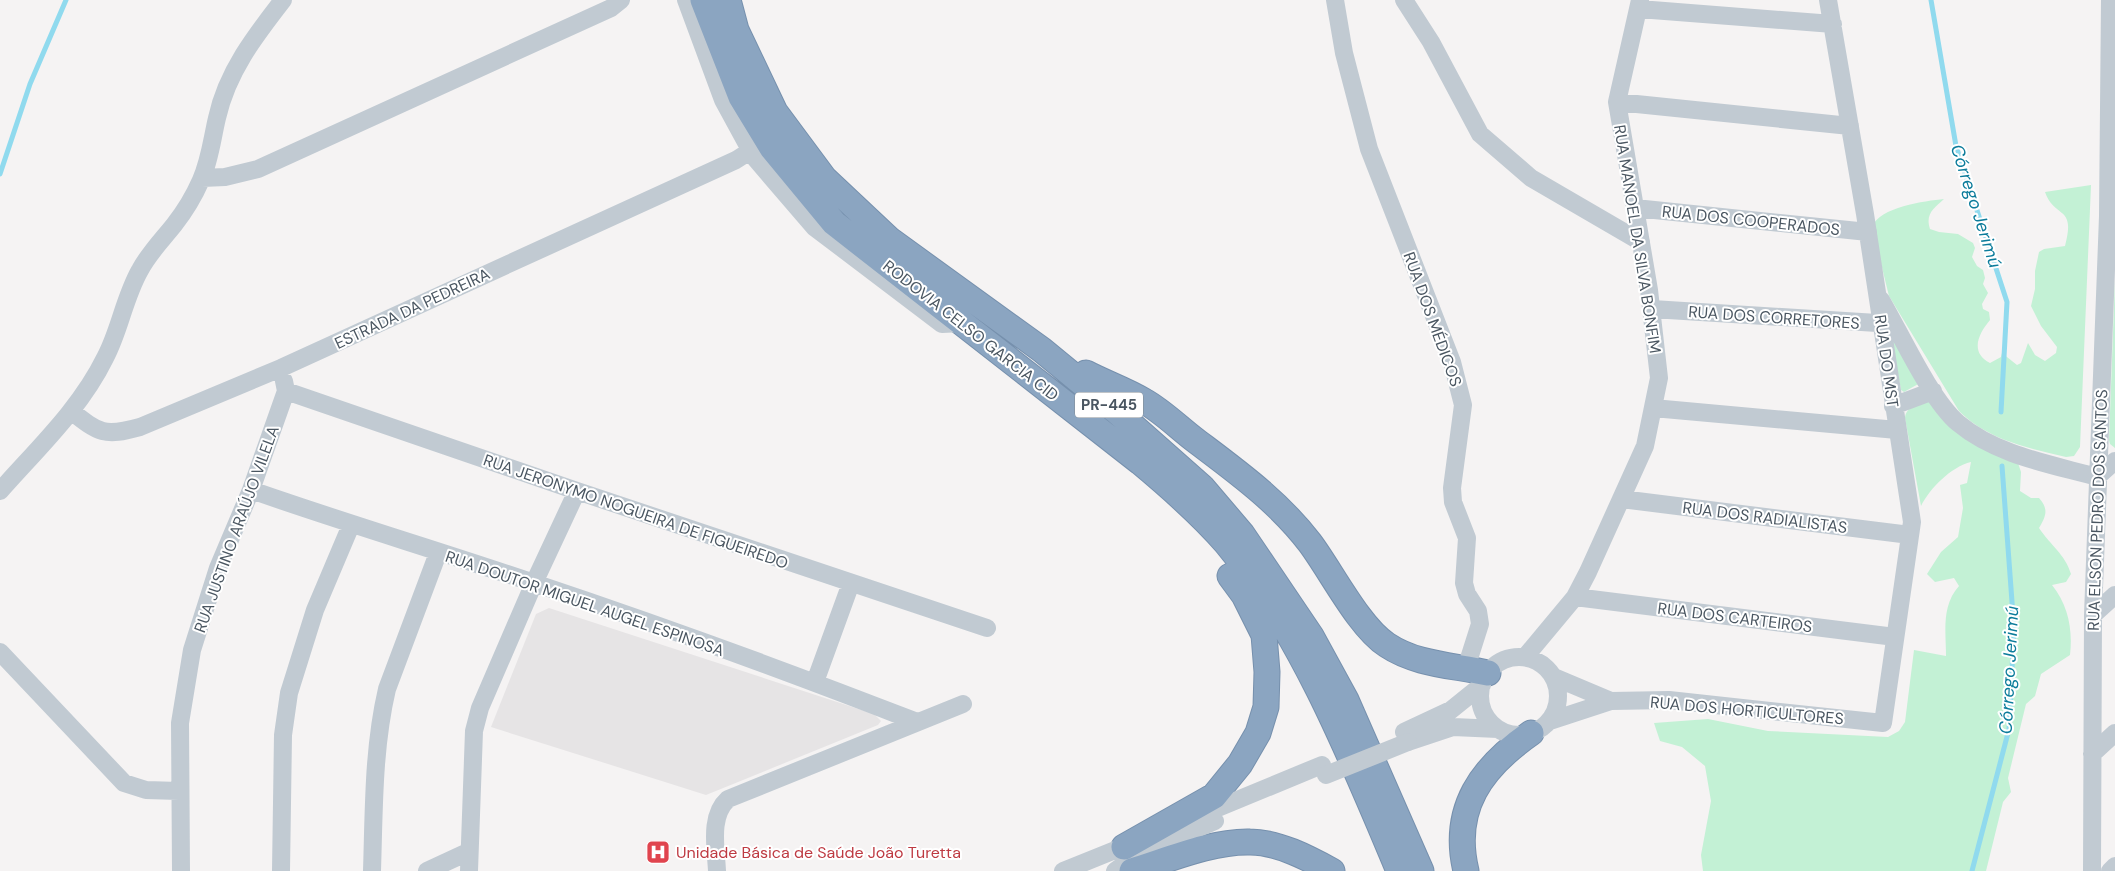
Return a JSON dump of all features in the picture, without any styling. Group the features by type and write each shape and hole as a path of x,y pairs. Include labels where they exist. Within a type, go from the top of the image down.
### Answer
{"highway":[{"name":"RODOVIA CELSO GARCIA CID","path":"704,0 741,97 772,148 834,223 1140,462 1174,490 1226,543 1260,588 1328,708 1399,871"},
{"name":"RODOVIA CELSO GARCIA CID","path":"728,0 736,30 776,112 824,178 890,240 1042,350 1116,410 1202,488 1242,534 1311,636 1346,700 1422,871"},
{"path":"1042,350 1144,401 1244,475 1280,509 1310,542 1371,630 1386,645 1406,656 1478,675"},
{"path":"1124,847 1214,796 1240,764 1258,733 1266,707 1267,672 1264,635 1244,595 1140,462"},
{"path":"1466,871 1462,846 1462,822 1467,804 1479,783 1496,761 1510,748 1541,727"},
{"path":"1132,871 1221,844 1251,842 1302,856 1332,871"}],"street":[{"path":"0,491 71,411 84,394 106,356 140,269 184,211 202,178 214,138 216,118 234,71 253,39 283,0"},
{"path":"202,178 225,177 258,169 611,8 621,0"},
{"path":"686,0 723,100 750,151 814,227 942,324 962,324"},
{"name":"RUA DOS MÉDICOS","path":"1336,0 1344,53 1369,149 1452,362 1463,405 1452,488 1453,502 1467,538 1464,583 1467,594 1478,611 1480,624 1478,675"},
{"path":"1404,0 1431,42 1480,134 1531,178 1641,242"},
{"name":"RUA DO MST","path":"1828,0 1877,294 1888,324 1893,406 1912,522 1883,723"},
{"name":"RUA ELSON PEDRO DOS SANTOS","path":"2092,871 2093,615 2097,477 2112,213 2110,0"},
{"path":"1640,5 1833,24"},
{"name":"RUA MANOEL DA SILVA BONFIM","path":"1526,657 1575,597 1645,446 1659,378 1652,309 1617,102 1640,5"},
{"path":"1617,102 1850,126"},
{"name":"ESTRADA DA PEDREIRA","path":"71,411 93,428 116,434 140,427 281,368 736,160 750,151"},
{"name":"RUA DOS COOPERADOS","path":"1635,208 1868,232"},
{"name":"RUA DOS CORRETORES","path":"1652,309 1888,324"},
{"path":"1888,324 1933,391 1957,422 1980,438 2024,457 2097,477 2115,461"},
{"path":"281,368 286,391"},
{"name":"RUA JUSTINO ARAÚJO VILELA","path":"181,871 180,723 192,650 218,568 251,490 286,391"},
{"name":"RUA JERONYMO NOGUEIRA DE FIGUEIREDO","path":"286,391 577,491 987,628"},
{"path":"1893,406 1933,391"},
{"path":"1653,408 1897,430"},
{"name":"RUA DOUTOR MIGUEL AUGEL ESPINOSA","path":"251,490 351,525 534,582 815,682 917,722"},
{"path":"468,871 474,731 480,708 534,582 577,491"},
{"name":"RUA DOS RADIALISTAS","path":"1621,499 1910,534"},
{"path":"281,871 282,735 289,693 315,610 351,525"},
{"path":"372,871 381,712 386,689 438,552"},
{"path":"815,682 851,583"},
{"path":"2093,615 2115,595"},
{"name":"RUA DOS CARTEIROS","path":"1575,597 1895,636"},
{"path":"0,652 124,783 152,791 179,791"},
{"path":"1063,871 1406,737 1451,710 1478,675 1507,659 1526,657 1543,665 1554,677 1558,688 1556,711 1541,727 1514,735 1498,729 1452,727 1406,737"},
{"path":"1478,675 1481,705 1484,714 1498,729"},
{"name":"RUA DOS HORTICULTORES","path":"1554,677 1612,702"},
{"name":"RUA DOS HORTICULTORES","path":"1541,727 1612,702 1669,700 1883,723"},
{"path":"717,871 716,818 719,809 728,800 963,704"},
{"path":"2092,754 2115,733"},
{"path":"1115,871 1140,853 1324,770"},
{"path":"427,871 468,852"},
{"path":"2110,871 2115,866"}],"shaded area":[{"path":"549,608 874,714 881,721 878,725 706,795 491,727 536,614"}],"green space":[{"path":"2091,185 2080,447 2074,456 2066,457 2009,442 1970,421 1959,411 1889,296 1872,227 1876,220 1893,210 1915,203 1944,199 1934,208 1930,215 1930,229 1958,234 1973,243 1975,248 1972,257 1977,266 1983,270 1985,278 1983,284 1988,293 1982,304 1983,309 1989,312 1990,320 1982,331 1978,342 1980,353 1990,363 2001,357 2002,353 2017,365 2021,363 2028,343 2035,355 2045,361 2056,353 2057,347 2041,326 2031,306 2035,289 2035,271 2039,252 2044,249 2065,246 2068,224 2063,214 2049,201 2045,192"},
{"path":"2115,279 2115,448 2110,444 2109,440"},
{"path":"1891,336 1920,383 1904,392 1901,390"},
{"path":"1929,401 2018,463 2021,472 2020,491 2031,498 2039,498 2042,502 2045,513 2039,528 2061,555 2071,574 2066,582 2052,585 2066,609 2071,636 2070,655 2041,674 2035,696 2026,704 2008,778 2011,792 2003,802 1986,871 1703,871 1701,855 1711,801 1705,766 1682,747 1660,741 1654,723 1708,719 1768,731 1888,737 1899,731 1905,722 1914,650 1946,656 1945,629 1947,611 1949,602 1959,586 1954,578 1935,582 1927,574 1941,552 1958,537 1963,508 1960,485 1967,483 1971,462 1956,468 1942,479 1921,506 1905,418 1910,408"}],"waterway":[{"path":"0,174 30,84 66,0"},
{"name":"Córrego Jerimú","path":"1931,0 1956,146 2007,302 2001,412"},
{"name":"Córrego Jerimú","path":"1972,871 2009,729 2014,629 2002,466"}],"place":[{"name":"Unidade Básica de Saúde João Turetta","path":"658,852"}]}
